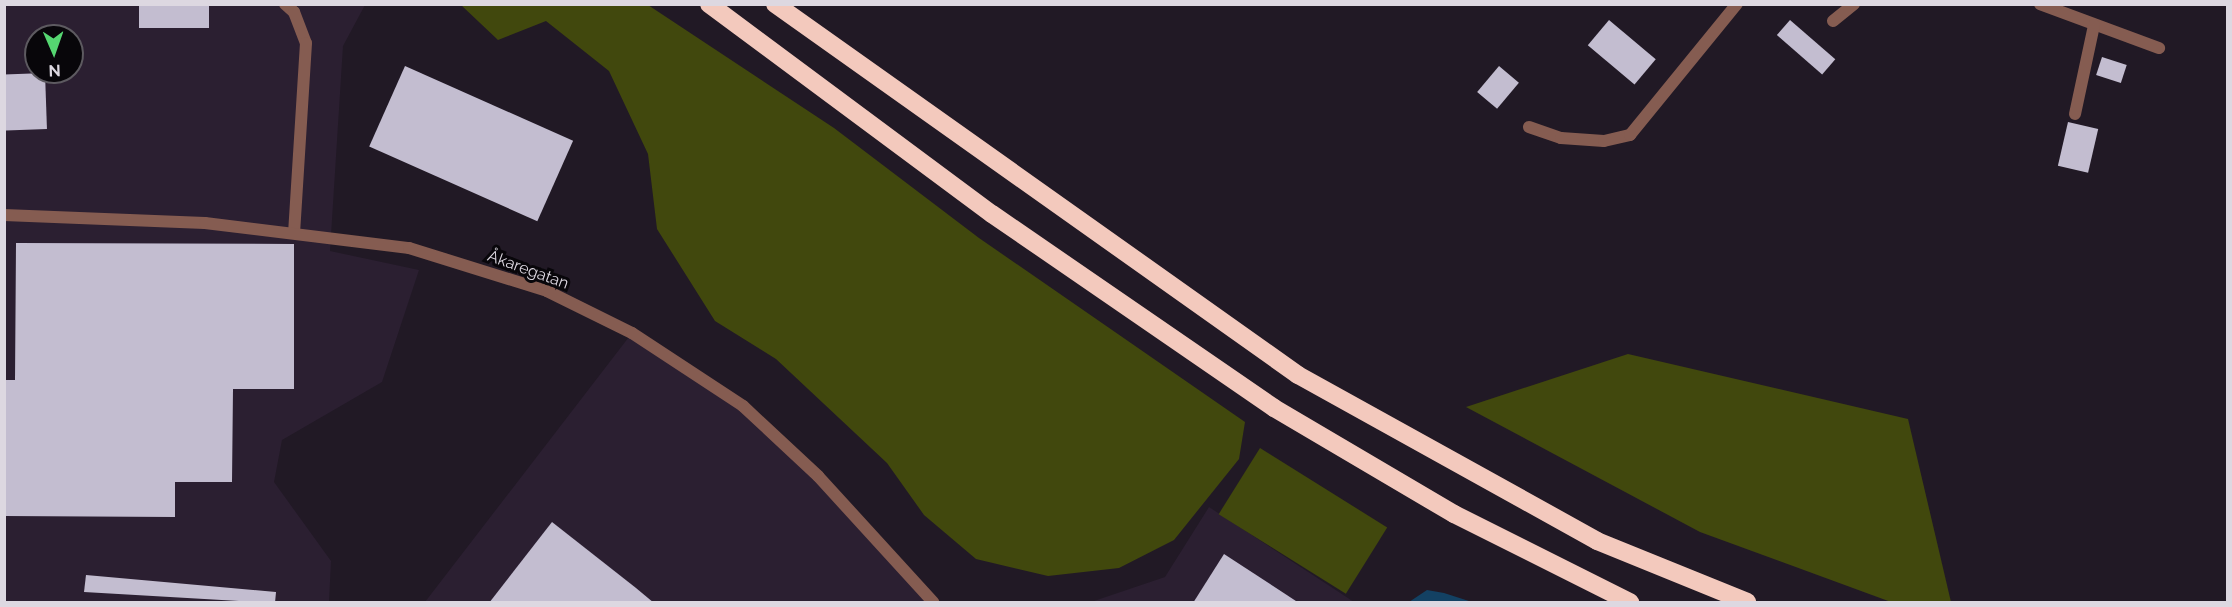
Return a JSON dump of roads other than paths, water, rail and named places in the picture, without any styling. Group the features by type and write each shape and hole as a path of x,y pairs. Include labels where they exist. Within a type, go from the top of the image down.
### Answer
{"highway":[{"path":"709,4 992,214 1275,408 1454,514 1630,603"},
{"path":"775,4 1298,375 1597,541 1747,603"}],"street":[{"path":"285,4 294,12 306,42 294,232"},
{"path":"1529,127 1561,138 1604,141 1630,135 1737,4"},
{"path":"1833,21 1854,4"},
{"path":"2040,4 2159,48"},
{"path":"2075,114 2094,25"},
{"name":"Åkaregatan","path":"4,215 205,223 294,232 425,253 547,291 632,333 743,406 819,476 933,603"}],"water":[{"path":"1427,590 1444,593 1472,602 1409,602"}]}
